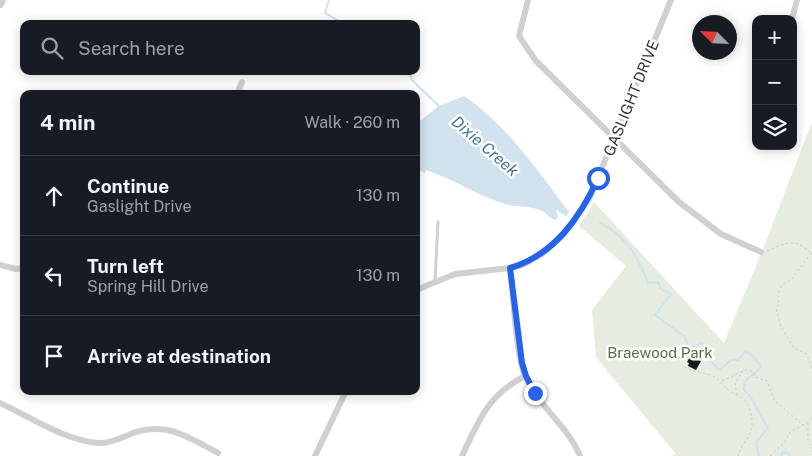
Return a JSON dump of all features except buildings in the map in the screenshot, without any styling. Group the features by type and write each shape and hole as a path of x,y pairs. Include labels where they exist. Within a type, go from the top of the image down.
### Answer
{"street":[{"path":"0,4 2,0"},
{"path":"528,0 519,36 536,61 679,202 707,225 735,242 761,252"},
{"name":"GASLIGHT DRIVE","path":"420,288 435,280 455,274 510,268 542,254 569,228 589,199 671,0"},
{"path":"793,15 797,0"},
{"path":"239,90 242,82"},
{"path":"0,265 20,268"},
{"path":"510,268 520,350 526,376 535,393 574,443 580,456"},
{"path":"462,456 489,404 506,387 526,376"},
{"path":"316,456 344,395"},
{"path":"0,404 76,439 101,444 146,429 160,427 180,434 218,453"}],"lane":[{"path":"435,280 438,222"}],"path":[{"path":"761,252 791,242 800,244 811,254 792,279 781,286 778,294 780,304 776,312 781,327 794,348 807,354 812,370"},
{"path":"684,367 695,373 709,375 722,381 729,391 744,400 751,414 751,433 740,448 738,456"},
{"path":"722,381 745,370 752,371 755,377 767,381 774,400 803,425"},
{"path":"737,395 736,383 745,370"},
{"path":"770,456 785,442 790,432 808,422 812,417"},
{"path":"808,422 808,440 812,449"}],"green space":[{"name":"Braewood Park","path":"812,122 812,456 674,456 675,453 596,357 592,310 626,266 579,226 594,202 724,343"}],"water":[{"path":"464,96 480,108 508,135 533,165 569,212 566,216 556,210 558,216 556,220 540,210 505,204 426,170 425,173 420,171 420,121 439,106"}],"waterway":[{"name":"Dixie Creek","path":"329,0 325,13 337,20"},
{"name":"Dixie Creek","path":"410,75 413,81 440,107"},
{"name":"Dixie Creek","path":"600,223 625,241 640,264 648,283 658,282 661,289 671,294 655,315 684,336 690,348 702,343 714,365 720,370 731,360 738,360 745,352 751,354 761,366 756,373 747,379 744,385 744,390 750,396 768,428 756,442 759,456"},
{"name":"Dixie Creek","path":"781,456 783,452 788,453 790,456"}],"route":[{"path":"535,393 522,363 510,268 531,261 542,254 563,235 582,211 598,178"}]}
